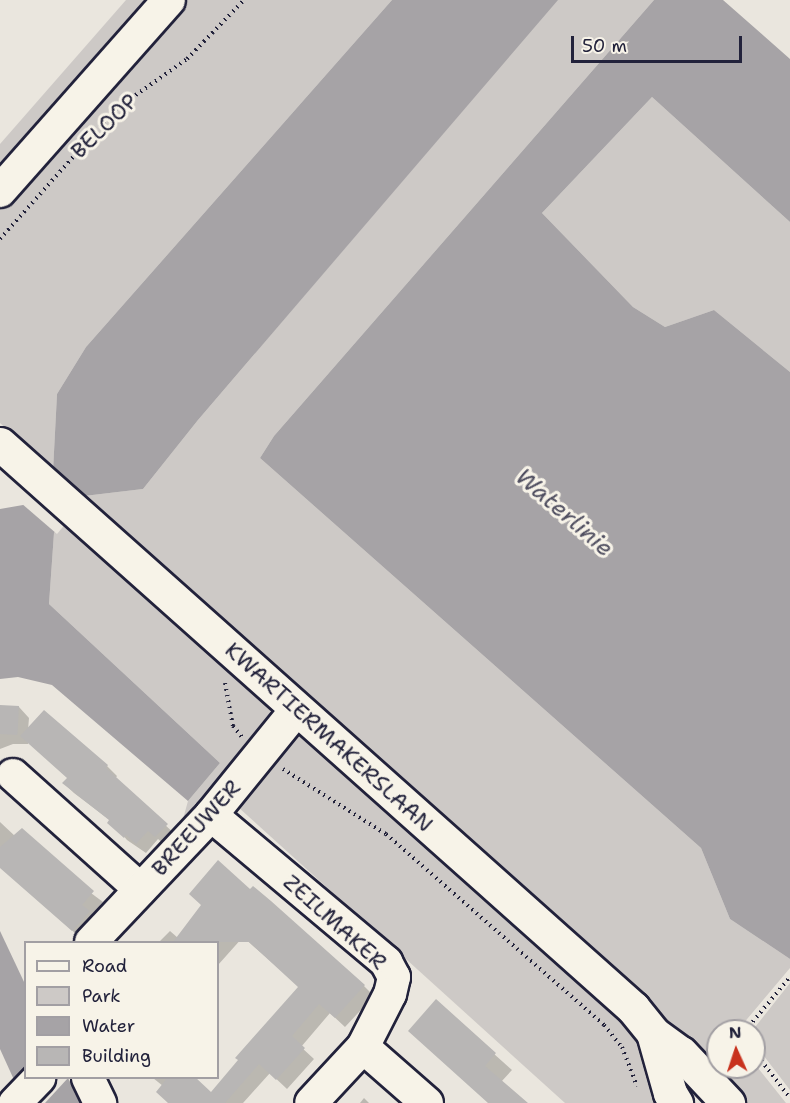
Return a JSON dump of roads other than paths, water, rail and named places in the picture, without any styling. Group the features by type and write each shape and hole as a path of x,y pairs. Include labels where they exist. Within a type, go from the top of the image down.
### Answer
{"main road":[{"name":"KWARTIERMAKERSLAAN","path":"0,444 633,1008 653,1034 681,1053 728,1103"},
{"name":"KWARTIERMAKERSLAAN","path":"653,1034 670,1093 676,1103"}],"street":[{"name":"BELOOP","path":"0,191 169,0"},
{"name":"BREEUWER","path":"92,941 211,815 297,709"},
{"path":"13,775 140,889"},
{"name":"ZEILMAKER","path":"211,815 386,962 394,977 390,994 363,1047 310,1103"},
{"path":"363,1047 427,1103"},
{"path":"15,1103 37,1079"},
{"path":"89,1079 100,1103"}],"water":[{"path":"392,0 558,0 198,420 143,489 84,496 54,533 49,604 220,763 188,801 52,685 18,677 0,679 0,509 23,505 53,471 57,394 86,347"},
{"name":"Waterlinie","path":"654,0 723,0 790,59 790,222 652,97 542,213 633,307 665,327 714,310 790,372 790,959 730,919 701,848 260,458 274,436"},
{"path":"0,931 24,982 24,1072 15,1082 0,1049"},
{"path":"69,1079 81,1103 45,1103"}]}
